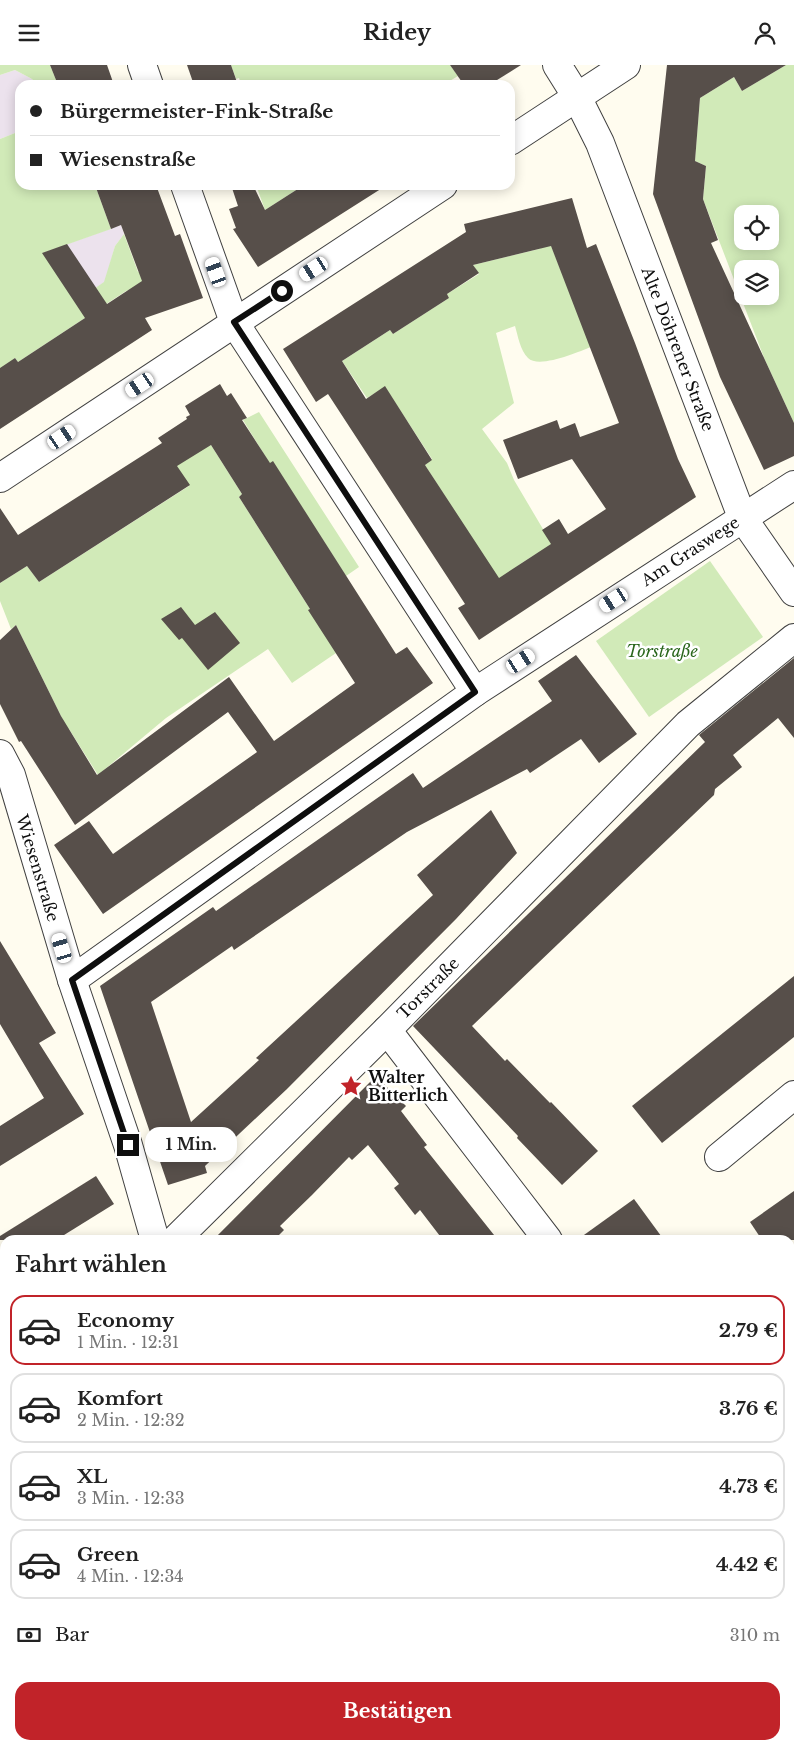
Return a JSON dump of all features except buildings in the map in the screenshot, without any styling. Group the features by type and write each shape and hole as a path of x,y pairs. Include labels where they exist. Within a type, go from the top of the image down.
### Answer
{"street":[{"path":"142,65 147,80"},
{"name":"Alte Döhrener Straße","path":"557,65 577,97 600,143 742,517 794,592"},
{"path":"515,138 626,65"},
{"path":"186,190 234,322 475,692"},
{"path":"0,479 435,190"},
{"name":"Am Graswege","path":"72,980 475,692 794,485"},
{"name":"Torstraße","path":"180,1235 387,1029 688,724 794,638"},
{"name":"Wiesenstraße","path":"0,754 11,775 72,980 128,1145 154,1235"},
{"path":"387,1029 544,1235"},
{"path":"719,1157 794,1095"}],"shaded area":[{"path":"15,70 33,80 15,80 15,133 0,139 0,75"},
{"path":"121,225 124,234 115,246 105,282 75,302 42,253"}],"green space":[{"path":"0,65 50,65 56,80 33,80 15,70 0,75"},
{"path":"231,65 450,65 458,76 451,80 236,79"},
{"path":"786,65 794,65 794,423 765,360 744,305 779,305 779,260 734,260 734,280 703,199 706,166 695,161 700,98 734,77 742,91"},
{"path":"15,133 15,190 97,190 111,229 43,253 75,302 104,282 115,246 124,234 138,272 144,270 149,284 126,291 18,362 15,358 0,373 0,139"},
{"path":"258,190 296,190 265,210"},
{"path":"550,243 591,347 559,359 541,362 533,361 523,351 515,326 496,333 514,403 482,429 507,463 514,480 553,546 529,558 494,585 448,501 425,465 432,459 385,387 367,398 342,361 390,330 393,334 449,298 447,294 479,274 473,265 539,249"},
{"path":"259,412 359,567 346,576 273,462 270,464 243,420"},
{"path":"211,445 242,494 239,497 336,653 292,683 268,649 166,718 98,775 69,729 48,742 63,720 16,625 11,629 0,601 0,583 27,566 39,582 189,486 171,457"},
{"name":"Torstraße","path":"710,561 763,637 649,717 596,641"}],"place":[{"name":"Walter Bitterlich","path":"351,1086"}],"route":[{"path":"128,1145 72,980 475,692 234,322 282,291"}]}
